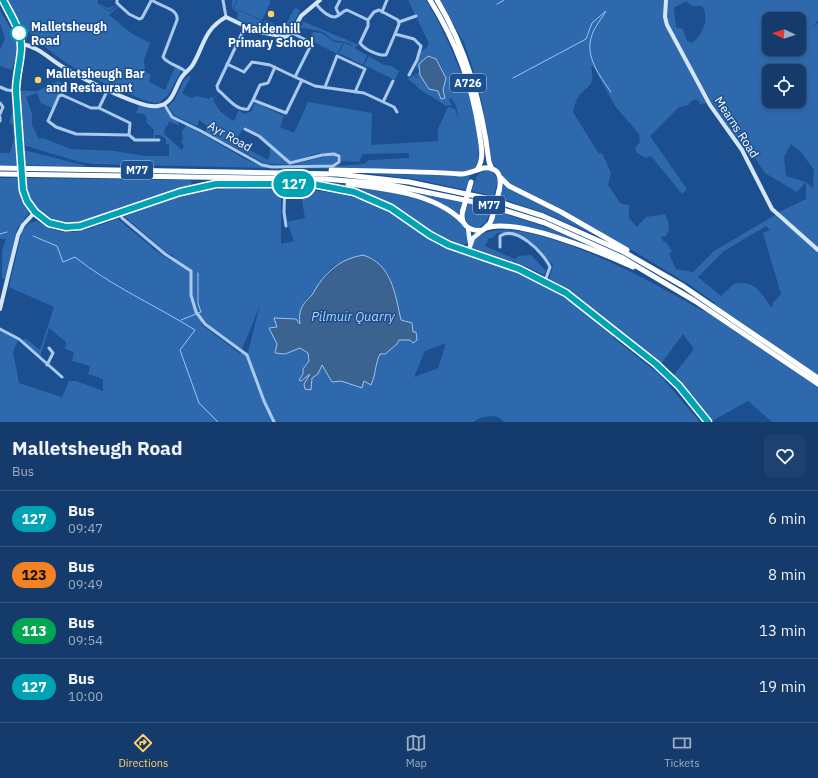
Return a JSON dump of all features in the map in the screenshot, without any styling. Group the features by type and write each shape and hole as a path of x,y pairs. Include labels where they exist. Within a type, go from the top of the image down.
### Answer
{"highway":[{"name":"A726","path":"430,0 452,40 470,88 478,120 482,151 481,162 471,182 463,210 462,221"},
{"name":"A726","path":"437,0 454,32 472,76 480,104 489,162 492,169"},
{"name":"M77","path":"0,168 337,174 393,180 454,191 502,203 543,216 604,242 658,271 710,304 818,378"},
{"path":"476,171 485,168 492,169 509,186 566,215 655,266 710,304"},
{"name":"M77","path":"274,172 377,170 466,174 476,171"},
{"name":"M77","path":"0,174 186,176 351,181 386,184 456,197 504,210 565,231 621,257 675,288 818,384"},
{"name":"M77","path":"186,176 335,182 382,188 416,196 446,207 462,221"},
{"path":"484,229 492,218 499,191 500,177"},
{"path":"462,221 468,228 474,230 494,226 515,228 557,238 607,256 675,288"}],"main road":[{"path":"3,0 17,27 21,44 16,91 22,187 27,201 35,212 49,223 70,227 80,226 180,192 206,186 226,184 326,186 361,194 391,208 440,241 519,269 545,281 573,298 656,364 679,386 708,422"},
{"path":"468,228 470,245"},
{"path":"468,252 475,236 484,229"}],"street":[{"path":"117,0 119,5 129,14 139,19 142,18 152,0 174,11 177,15 177,20 163,57 164,60 179,66 186,72"},
{"path":"223,0 226,17"},
{"path":"226,17 246,28 281,38 287,37 292,33 300,16 320,0"},
{"path":"339,15 336,8 340,0"},
{"path":"382,12 387,0"},
{"name":"Mearns Road","path":"666,0 665,18 667,25 710,104 742,150 772,209 818,250"},
{"path":"316,4 321,11 333,16 339,15 347,10 368,20"},
{"path":"399,22 386,55 381,55 360,43 368,26 368,20 376,10 399,22 416,16"},
{"path":"21,44 36,47 62,66 108,89 148,106 155,107 164,104 170,99 182,76 192,66 208,33 217,22 226,17"},
{"path":"246,28 217,86 218,90 236,106 243,109 248,109 260,85 268,83 275,67"},
{"path":"292,33 311,44 296,76"},
{"path":"395,34 414,39 420,43 420,48 409,76"},
{"path":"325,87 338,56 365,69 355,92"},
{"path":"227,64 244,72 250,64 254,62 275,67 315,86 364,93 394,107 398,112"},
{"path":"412,69 417,72"},
{"path":"253,100 286,113 302,80"},
{"path":"383,102 393,81"},
{"path":"0,87 7,90 16,91"},
{"path":"99,108 108,89"},
{"path":"129,135 130,123 99,108 91,108 62,95 59,96 48,121 56,127 76,134 129,135 135,140 159,140"},
{"path":"0,103 3,107 0,115 0,121"},
{"name":"Ayr Road","path":"164,104 172,117 201,131 262,165 272,167 333,166 339,162 339,156 331,154 295,163 288,162 259,136 245,129"},
{"path":"285,184 284,212 286,226"},
{"path":"0,308 18,235 23,225 35,212"},
{"path":"120,213 122,218 148,240 191,270 191,295 196,312 200,319 247,355"},
{"path":"500,246 500,236 503,234 519,235 528,241 548,262 550,267 545,281"},
{"path":"0,329 19,339 62,377"},
{"path":"47,365 53,353 49,348"},
{"path":"247,349 247,355 264,401 274,422"}],"shaded area":[{"path":"8,0 98,0 97,3 108,8 116,5 109,11 96,3 109,12 118,6 120,9 118,7 109,15 131,33 150,43 144,60 145,71 151,75 149,82 165,90 175,67 181,70 180,73 168,95 159,103 145,100 120,90 93,78 70,65 48,49 21,26"},
{"path":"232,0 237,0 233,8 262,21 259,28 237,19 238,13 232,8"},
{"path":"238,0 271,1 262,20 234,8"},
{"path":"408,0 426,0 445,35 455,58 473,109 478,132 479,153 475,168 466,172 402,169 266,168 94,164 80,162 23,145 19,93 20,91 37,91 58,81 65,85 52,108 41,103 37,93 26,97 32,113 32,125 39,139 43,138 71,149 114,151 146,156 169,156 169,144 166,144 166,139 160,135 155,135 155,138 153,139 154,130 146,122 147,118 144,114 136,113 139,105 151,109 163,107 171,118 178,121 179,126 169,121 165,128 164,134 182,150 184,146 181,142 183,139 182,131 186,126 188,126 245,159 264,167 334,166 365,164 369,160 409,158 409,153 363,154 359,162 341,161 340,153 318,153 290,162 259,134 244,127 235,142 268,160 270,147 289,164 266,164 206,132 206,125 199,120 197,126 175,116 168,106 174,101 184,80 189,76 191,77 182,93 191,98 197,96 210,99 211,96 213,98 218,93 213,100 215,104 219,110 234,121 239,110 244,114 252,111 253,105 256,103 284,116 280,127 294,133 308,102 372,113 371,145 438,141 438,129 448,107 455,109 459,120 456,106 451,98 449,100 452,105 445,106 422,91 407,78 411,78 412,75 418,76 413,74 418,74 419,70 416,67 421,52 428,46 428,41","holes":["431,56 436,59 445,76 443,89 440,94"]},
{"path":"440,0 818,0 818,21 812,27 818,23 818,422 772,422 748,401 712,421 673,376 694,349 683,334 661,364 617,331 612,337 659,374 700,422 504,422 498,417 490,416 473,422 0,422 0,331 18,340 13,352 19,383 62,397 69,381 76,381 103,391 103,379 88,374 90,366 72,361 74,352 65,349 66,342 49,328 40,357 22,341 25,338 40,350 54,307 9,287 22,231 29,223 37,221 59,231 77,232 118,219 155,250 171,261 174,256 167,253 123,215 200,190 281,187 281,244 294,241 287,222 305,218 300,189 336,193 358,199 392,214 439,245 455,252 527,276 586,313 587,305 549,280 553,265 541,251 523,237 515,234 497,233 492,238 489,238 485,246 515,259 518,256 531,255 546,271 544,275 523,265 472,248 473,241 492,231 519,231 552,239 588,252 624,269 705,312 715,303 690,285 632,250 507,183 492,162 483,108 475,75 464,43","holes":["686,1 692,6 702,6 705,16 704,26 702,31 692,43 687,41 683,29 676,27 674,8","664,24 669,26 712,103 744,151 753,155 765,173 797,192 806,182 806,199 777,213 786,220 784,223 775,215 714,251 693,272 676,269 669,254 672,251 661,237 666,236 669,230 665,214 646,217 637,227 629,218 629,205 621,204 608,185 611,173 602,153 599,154 573,112 580,94 591,83 591,67 593,66 615,106 639,134 640,142 635,148 637,153 646,158 651,156 682,194 687,189 650,136 679,107 689,105 690,102 695,99 700,102 699,104 707,103","791,144 801,152 814,170 813,188 806,182 786,176 784,157","766,226 770,230 763,233 781,294 773,303 772,308 754,286 743,283 735,283 721,296 698,277 724,251","354,257 373,258 389,275 401,320 413,332 410,340 399,339 380,353 375,366 374,377 364,381 362,387 341,381 332,382 322,365 318,374 312,378 311,390 310,373 301,381 303,369 309,361 308,353 300,348 285,354 275,353 277,344 270,328 301,325 300,310 306,299 313,294 324,276 333,266","260,305 248,352 239,353 201,324 205,322 242,349","446,343 438,368 414,377 425,351"]},
{"path":"297,8 300,11 289,30 279,33 271,29 261,29 265,20 281,27 287,22 294,9"},
{"path":"0,10 16,38 17,51 12,70 0,66 0,50 5,38 0,23"},
{"path":"302,21 359,45 354,48 349,43 333,40 323,32 299,27 300,25 303,26"},
{"path":"313,32 322,33 334,42 343,43 337,54 312,41 310,39"},
{"path":"344,43 367,55 363,65 341,54 338,55"},
{"path":"369,56 382,64 392,66 399,71 395,80 364,65"},
{"path":"13,109 15,109 17,165 0,165 0,153 10,153 14,138 12,124 9,123"},
{"path":"24,150 86,166 86,167 25,165"},
{"path":"331,155 336,156 337,160 333,165 292,164"},
{"path":"488,170 492,171 498,180 494,196 472,191 478,175"},
{"path":"378,172 382,174 470,176 466,190 414,179 367,173"},
{"path":"0,178 18,178 19,189 29,213 17,229 6,278 2,279 2,251 6,239 0,239"},
{"path":"24,178 191,180 192,186 85,223 72,224 51,221 42,216 30,201 26,191"},
{"path":"327,183 362,187 386,192 435,206 454,216 465,228 467,243 459,248 432,235 385,202 361,192"},
{"path":"503,184 600,237 547,214 500,198"},
{"path":"401,190 463,202 459,215 444,204"},
{"path":"468,203 491,209 487,220 483,225 473,227 467,223 465,215"},
{"path":"497,211 554,230 593,248 549,233 492,225"}],"water":[{"path":"428,56 436,59 446,78 443,90 445,98 441,99 438,91 429,89 420,75 419,64"},
{"name":"Pilmuir Quarry","path":"363,255 373,259 386,273 394,290 401,320 412,323 413,332 416,332 417,340 413,343 410,340 399,340 397,344 385,354 380,354 371,385 364,381 362,388 341,381 332,382 322,365 318,374 312,378 311,390 305,389 304,384 310,374 301,381 299,380 303,374 303,369 309,361 308,353 300,348 285,354 275,353 277,344 269,328 277,327 274,318 296,319 300,324 300,311 327,274 337,265 349,259"}],"waterway":[{"path":"497,4 504,0"},
{"path":"513,78 586,39 592,23 606,11 593,32 590,43 590,51 594,65 611,92"},
{"path":"0,234 7,232"},
{"path":"33,236 57,246 63,262 75,257 103,277 195,330 180,350 199,403 218,422"},
{"path":"181,320 201,312 198,303 198,273"}],"bus line":[{"name":"127","path":"3,0 17,27 20,37 21,50 17,70 16,91 22,187 31,207 49,223 66,227 80,226 180,192 216,184 313,184 342,188 376,200 391,208 430,235 449,245 530,273 566,293 656,364 679,386 708,422"}],"place":[{"name":"Maidenhill Primary School","path":"271,14"},
{"name":"Malletsheugh Road","path":"19,33"},
{"name":"Malletsheugh Bar and Restaurant","path":"38,80"}]}
